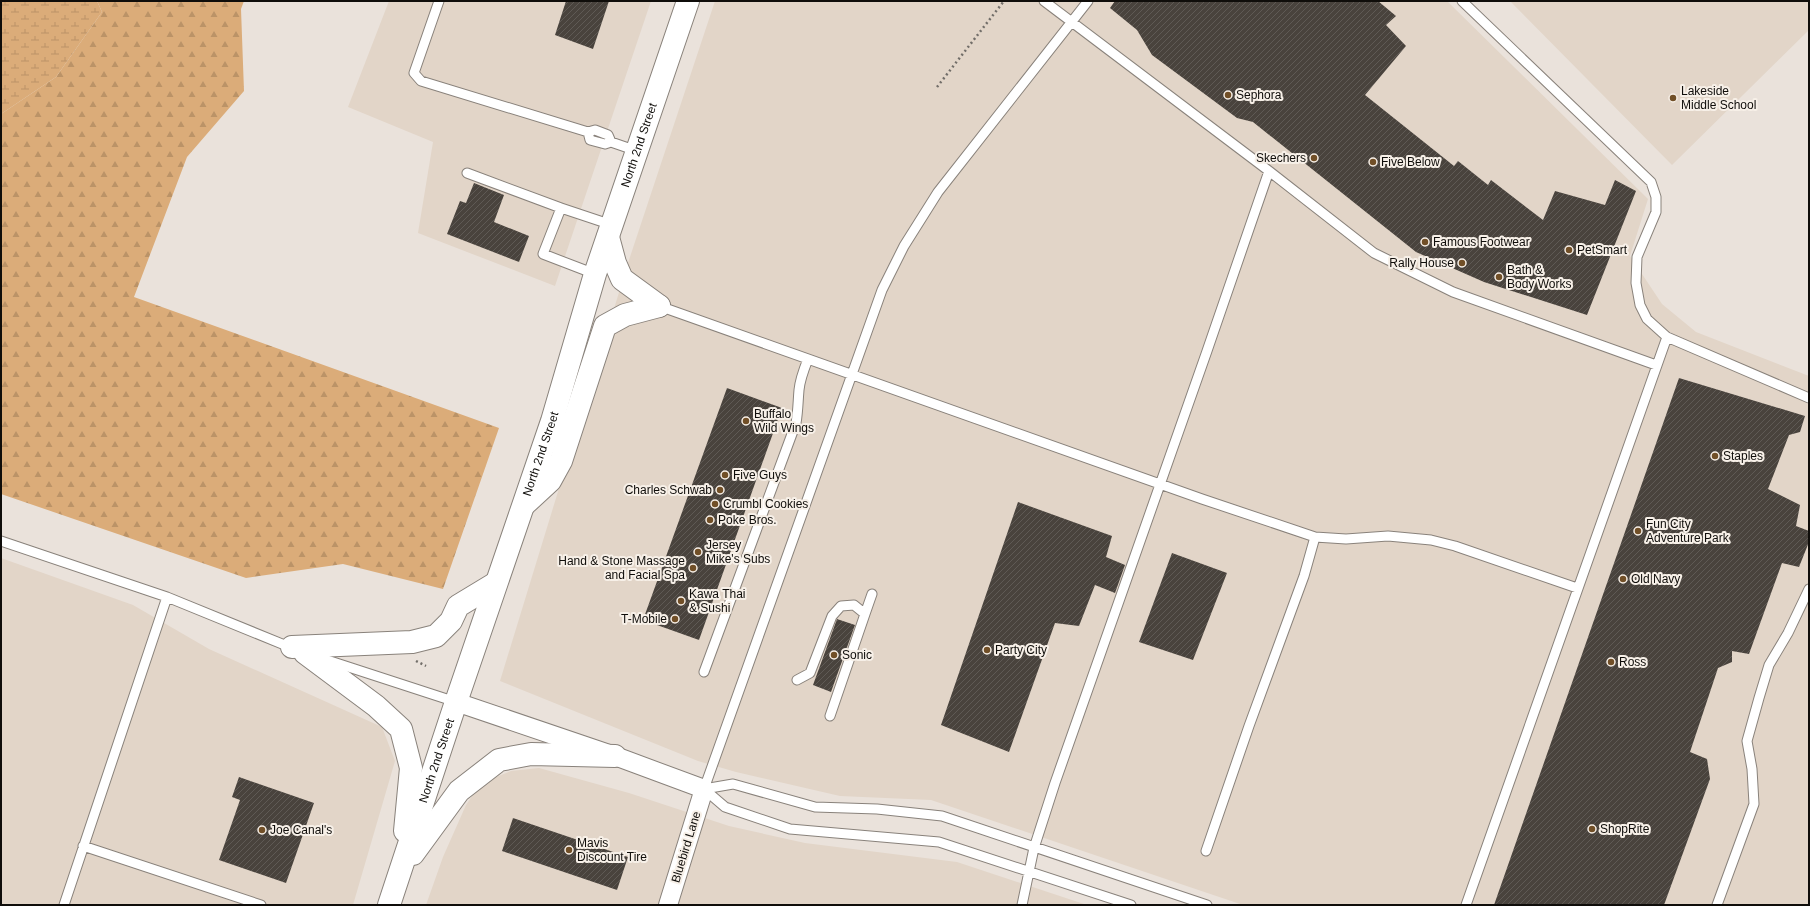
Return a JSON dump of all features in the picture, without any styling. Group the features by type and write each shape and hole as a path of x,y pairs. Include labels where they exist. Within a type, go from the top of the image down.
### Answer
{"main road":[{"name":"North 2nd Street","path":"389,905 496,583 552,421 596,274 688,1"},
{"path":"610,231 615,263 622,279 658,306"},
{"path":"523,506 550,481 561,461 605,326 625,315 658,306"},
{"path":"298,650 412,642 436,636 451,620 458,606 496,583"},
{"path":"298,650 376,706 401,729 411,768 401,872"},
{"path":"401,872 459,791 499,760 531,754 615,756"}],"street":[{"path":"456,702 615,756 704,789"},
{"name":"Bluebird Lane","path":"668,905 704,789"}],"lane":[{"path":"438,1 414,73 422,82 588,132 595,130 608,135 611,142 637,151"},
{"path":"1044,1 1269,171 1374,253 1454,292 1656,366"},
{"path":"704,789 882,290 904,246 938,192 1088,1"},
{"path":"1462,1 1651,182 1656,197 1656,212 1637,257 1636,283 1640,305 1646,319 1666,337 1809,398"},
{"path":"1022,905 1034,848 1057,776 1269,171"},
{"path":"467,173 561,208 610,231"},
{"path":"561,208 543,254 596,274"},
{"path":"658,306 1160,484 1315,537 1346,539 1388,536 1431,540 1456,546 1578,588"},
{"path":"1466,905 1666,337"},
{"path":"704,672 796,423 801,378 808,359"},
{"path":"1206,851 1304,576 1315,537"},
{"path":"1,541 168,597 298,650 456,702"},
{"path":"1717,905 1754,804 1752,769 1747,741 1757,705 1769,665 1788,633 1809,589"},
{"path":"830,716 872,594"},
{"path":"64,905 168,597"},
{"path":"797,680 810,673 832,616 841,606 854,604 865,614"},
{"path":"704,789 733,784 815,807 877,809 942,816 1207,905"},
{"path":"704,789 725,807 790,829 939,842 1131,905"},
{"path":"84,846 261,905"}],"path":[{"path":"937,87 1004,1"}],"shaded area":[{"path":"389,1 651,1 555,286 418,233 433,142 348,107"},
{"path":"715,1 1447,1 1648,199 1630,256 1662,304 1696,332 1809,376 1809,905 1243,905 931,800 840,796 736,772 698,761 500,681 628,263"},
{"name":"Lakeside Middle School","path":"1510,1 1809,1 1809,30 1672,165"},
{"path":"1,558 133,605 209,649 382,727 395,761 353,905 1,905"},
{"path":"539,768 629,793 729,826 805,843 957,862 1087,905 426,905 443,857 466,805 481,783 511,771"}],"green space":[{"path":"1,1 97,1 102,12 56,77 1,114"},
{"path":"97,1 244,1 241,9 244,91 187,157 134,297 499,428 443,589 343,564 246,578 1,494 1,114 56,77 102,12"}],"building":[{"path":"566,1 609,1 593,49 555,35"},
{"path":"1115,1 1378,1 1396,16 1386,25 1406,46 1365,95 1454,166 1458,161 1488,185 1491,180 1543,220 1555,191 1605,205 1615,180 1636,191 1587,315 1484,282 1416,252 1253,122 1237,118 1152,55 1137,30 1110,8"},
{"path":"474,183 504,195 494,222 529,236 519,262 447,234 460,201 466,203"},
{"path":"1679,378 1805,416 1800,432 1789,435 1768,489 1800,505 1796,526 1809,531 1809,542 1799,567 1782,563 1749,654 1732,651 1732,662 1718,668 1690,752 1707,759 1710,779 1664,905 1494,905"},
{"path":"727,388 782,408 699,640 643,620"},
{"path":"1018,502 1112,536 1106,557 1125,565 1115,593 1095,585 1079,626 1055,623 1009,752 941,725"},
{"path":"1172,553 1227,573 1193,660 1139,642"},
{"name":"Sonic","path":"837,619 855,625 831,692 813,685"},
{"path":"239,777 314,803 286,883 219,860 240,800 232,797"},
{"path":"513,818 628,857 617,890 502,851"}],"place":[{"name":"Sephora","path":"1228,95"},
{"name":"Lakeside Middle School","path":"1673,98"},
{"name":"Skechers","path":"1314,158"},
{"name":"Five Below","path":"1373,162"},
{"name":"Famous Footwear","path":"1425,242"},
{"name":"PetSmart","path":"1569,250"},
{"name":"Rally House","path":"1462,263"},
{"name":"Bath & Body Works","path":"1499,277"},
{"name":"Buffalo Wild Wings","path":"746,421"},
{"name":"Staples","path":"1715,456"},
{"name":"Five Guys","path":"725,475"},
{"name":"Charles Schwab","path":"720,490"},
{"name":"Crumbl Cookies","path":"715,504"},
{"name":"Poke Bros.","path":"710,520"},
{"name":"Fun City Adventure Park","path":"1638,531"},
{"name":"Jersey Mike's Subs","path":"698,552"},
{"name":"Hand & Stone Massage and Facial Spa","path":"693,568"},
{"name":"Old Navy","path":"1623,579"},
{"name":"Kawa Thai & Sushi","path":"681,601"},
{"name":"T-Mobile","path":"675,619"},
{"name":"Party City","path":"987,650"},
{"name":"Sonic","path":"834,655"},
{"name":"Ross","path":"1611,662"},
{"name":"ShopRite","path":"1592,829"},
{"name":"Joe Canal's","path":"262,830"},
{"name":"Mavis Discount Tire","path":"569,850"}]}
